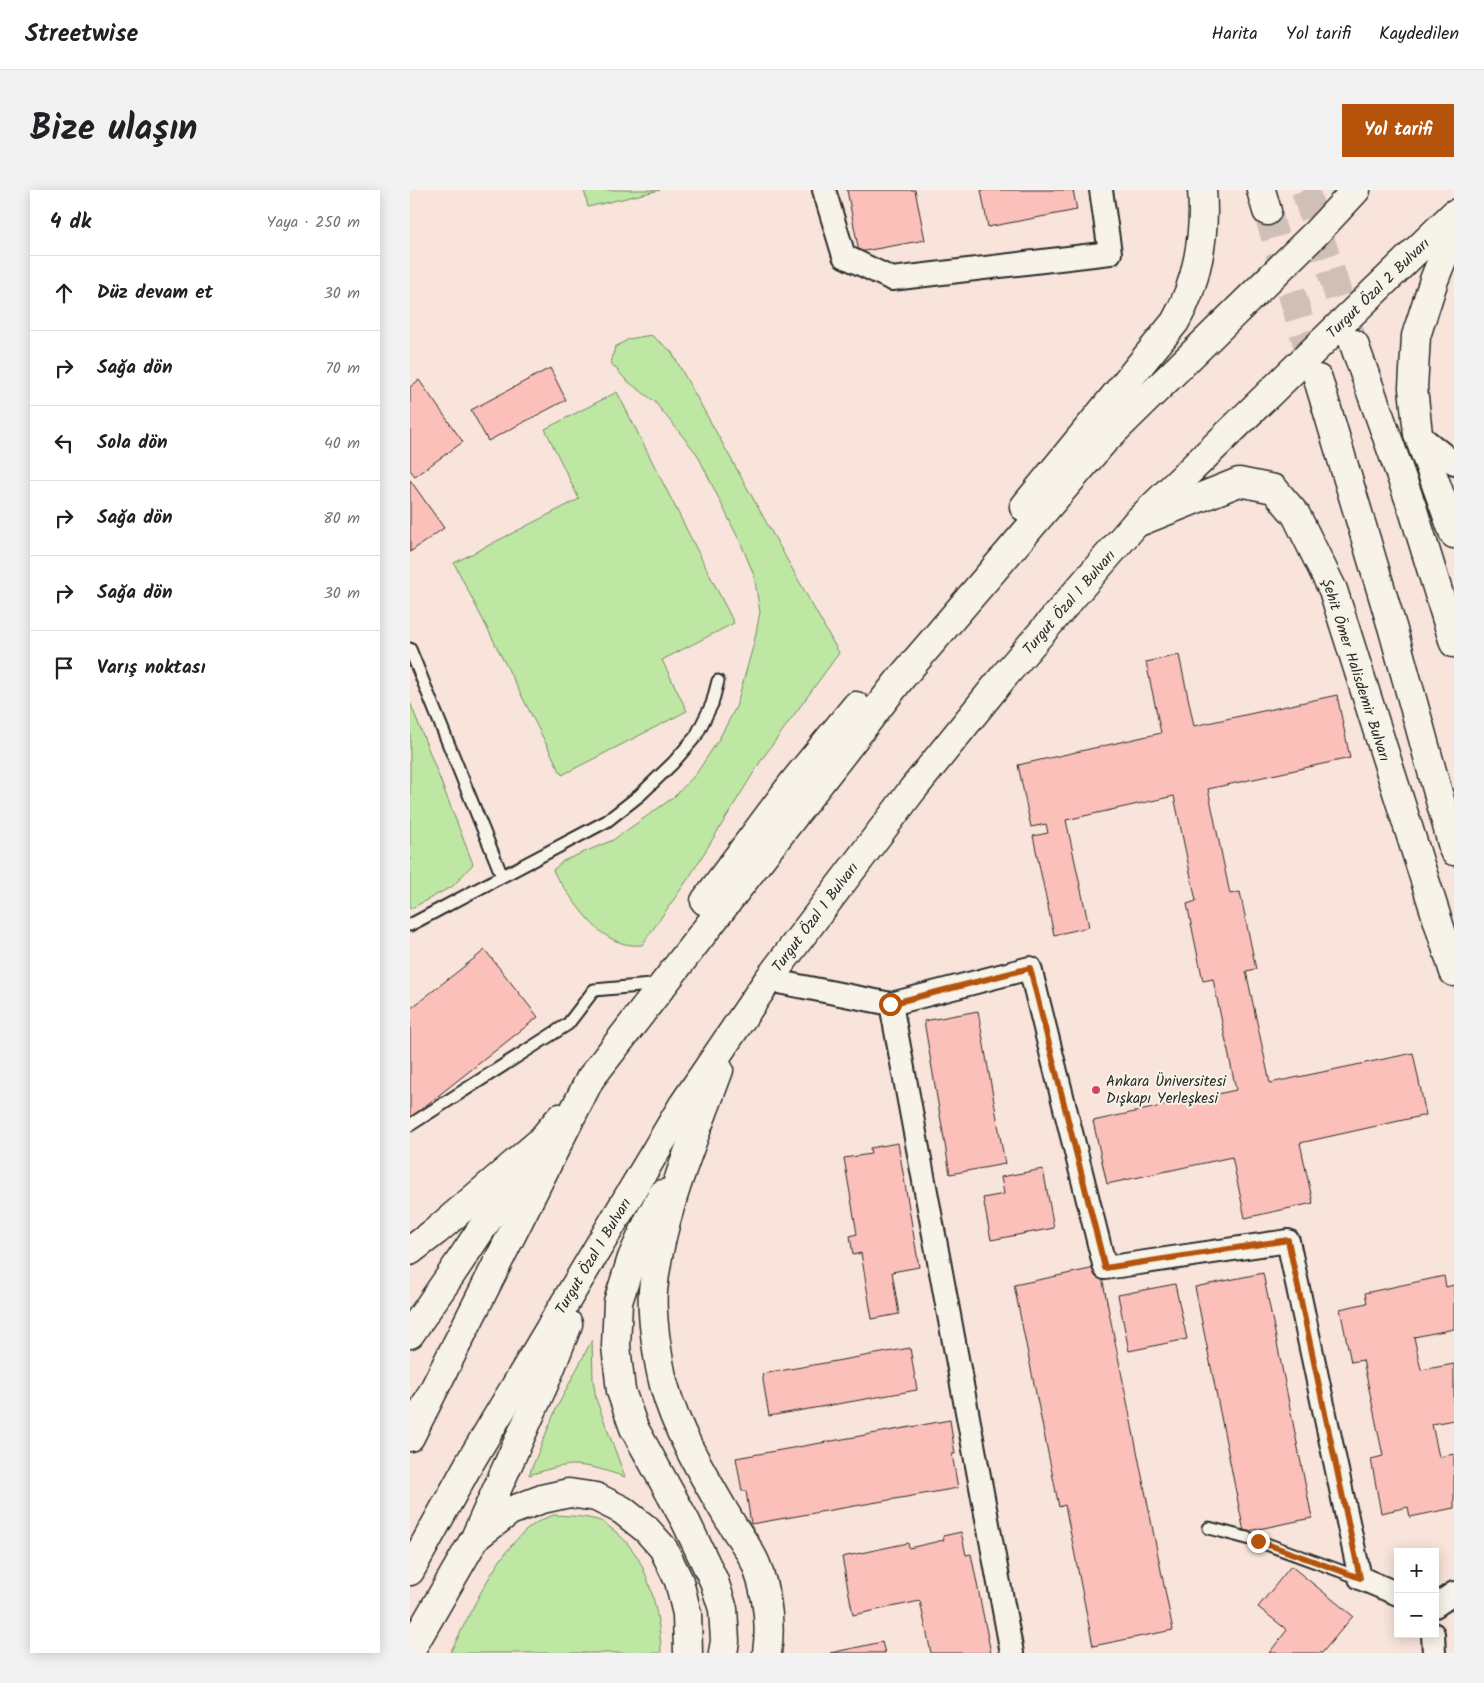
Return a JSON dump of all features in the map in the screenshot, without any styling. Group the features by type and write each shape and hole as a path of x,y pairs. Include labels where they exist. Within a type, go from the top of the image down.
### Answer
{"main road":[{"path":"410,1437 590,1079 705,901 792,783 1175,322 1183,308 1197,262 1203,216 1202,190"},
{"path":"410,1334 540,1142 901,678 1104,441 1316,233 1356,190"},
{"name":"Turgut Özal 2 Bulvarı","path":"1323,341 1454,214"},
{"path":"1454,230 1434,280 1416,336 1413,388 1418,434 1454,534"},
{"name":"Turgut Özal 1 Bulvarı","path":"410,1571 469,1464 683,1105 768,980 912,789 1005,675 1136,523 1323,341"},
{"path":"1354,344 1413,510 1454,643"},
{"path":"1318,379 1393,630 1454,851"},
{"name":"Şehit Ömer Halisdemir Bulvarı","path":"1136,523 1239,482 1274,489 1296,515 1332,590 1454,972"},
{"path":"733,1032 674,1196 660,1250 653,1293 659,1357 664,1385 674,1415 713,1492 757,1566 768,1609 767,1653"},
{"path":"694,1138 649,1220 632,1258 618,1302 616,1346 621,1391 634,1428 686,1522 714,1581 724,1609 724,1653"},
{"path":"410,1251 540,1142"},
{"path":"410,1241 436,1230"},
{"path":"410,1651 474,1538 545,1382 601,1243"},
{"path":"474,1538 510,1512 542,1499 570,1492 596,1497 622,1510 646,1529 663,1548 679,1581 687,1614 688,1653"}],"street":[{"path":"824,190 844,256 892,279 1110,253 1101,190"},
{"path":"1418,434 1454,463"},
{"path":"768,980 890,1004 1030,968 1105,1268 1288,1240 1360,1578 1396,1593"},
{"path":"890,1004 1012,1653"},
{"path":"1439,1603 1454,1594"},
{"path":"1433,1638 1434,1653"}],"lane":[{"path":"410,649 502,876"},
{"path":"410,925 607,821 640,794 673,763 696,736 712,704 718,681"},
{"path":"410,1126 568,1024 594,990 651,985"},
{"path":"1209,1528 1258,1541 1360,1578"}],"green space":[{"path":"584,190 660,190 588,207"},
{"path":"651,335 671,351 839,653 762,759 690,876 642,945 627,944 615,940 592,924 553,870 563,861 613,840 674,797 696,774 719,739 736,707 754,643 760,612 754,575 742,546 697,454 654,401 626,380 611,363 615,347 629,339"},
{"path":"617,392 734,623 662,660 687,711 562,775 454,563 579,499 545,429"},
{"path":"410,702 473,864 453,886 410,909"},
{"path":"592,1340 593,1379 596,1399 625,1477 592,1467 578,1465 555,1468 529,1475 556,1409"},
{"path":"554,1515 585,1517 603,1522 620,1535 629,1545 638,1558 649,1583 657,1613 661,1653 450,1653 476,1601 509,1548 536,1523"}],"building":[{"path":"847,190 915,190 925,240 859,252"},
{"path":"981,190 1073,190 1077,210 988,227"},
{"path":"550,368 566,400 488,441 471,410"},
{"path":"419,380 463,442 415,476 410,470 410,387"},
{"path":"410,480 444,528 410,552"},
{"path":"1179,655 1194,726 1337,695 1350,758 1208,789 1230,894 1240,892 1256,969 1246,971 1270,1083 1413,1053 1426,1115 1300,1143 1313,1203 1245,1218 1232,1157 1107,1184 1093,1121 1236,1090 1213,979 1203,981 1187,904 1196,901 1174,796 1066,820 1089,927 1054,935 1033,836 1048,833 1046,824 1031,827 1018,765 1161,733 1146,662"},
{"path":"485,950 538,1017 410,1118 410,1009"},
{"path":"978,1011 1005,1164 950,1174 924,1021"},
{"path":"898,1143 919,1267 892,1272 899,1314 872,1319 861,1253 853,1255 850,1236 857,1234 844,1158 871,1154 870,1148"},
{"path":"1043,1169 1054,1228 991,1240 983,1198 1004,1194 1001,1177"},
{"path":"1100,1267 1173,1630 1093,1646 1065,1505 1059,1507 1014,1285"},
{"path":"1263,1273 1312,1518 1244,1532 1195,1287"},
{"path":"1444,1276 1446,1287 1454,1285 1454,1329 1414,1337 1421,1370 1454,1364 1454,1420 1432,1424 1439,1457 1454,1454 1454,1508 1410,1517 1408,1507 1381,1513 1371,1459 1383,1456 1363,1360 1351,1362 1340,1309 1367,1303 1365,1293"},
{"path":"1175,1284 1187,1339 1129,1351 1118,1295"},
{"path":"910,1348 917,1390 769,1416 762,1374"},
{"path":"950,1420 955,1454 952,1454 958,1488 751,1524 746,1491 742,1491 736,1458"},
{"path":"961,1532 966,1555 971,1554 991,1653 931,1653 920,1601 853,1615 842,1557 908,1543 909,1548 944,1540 943,1536"},
{"path":"1291,1566 1353,1616 1322,1653 1269,1653 1287,1630 1258,1607"},
{"path":"882,1642 885,1653 830,1653"}],"tunnel":[{"path":"1305,190 1353,341"},
{"path":"1267,211 1316,374"}],"place":[{"name":"Ankara Üniversitesi Dışkapı Yerleşkesi","path":"1096,1090"}],"route":[{"path":"890,1004 1030,968 1105,1268 1288,1240 1360,1578 1258,1541"}]}
